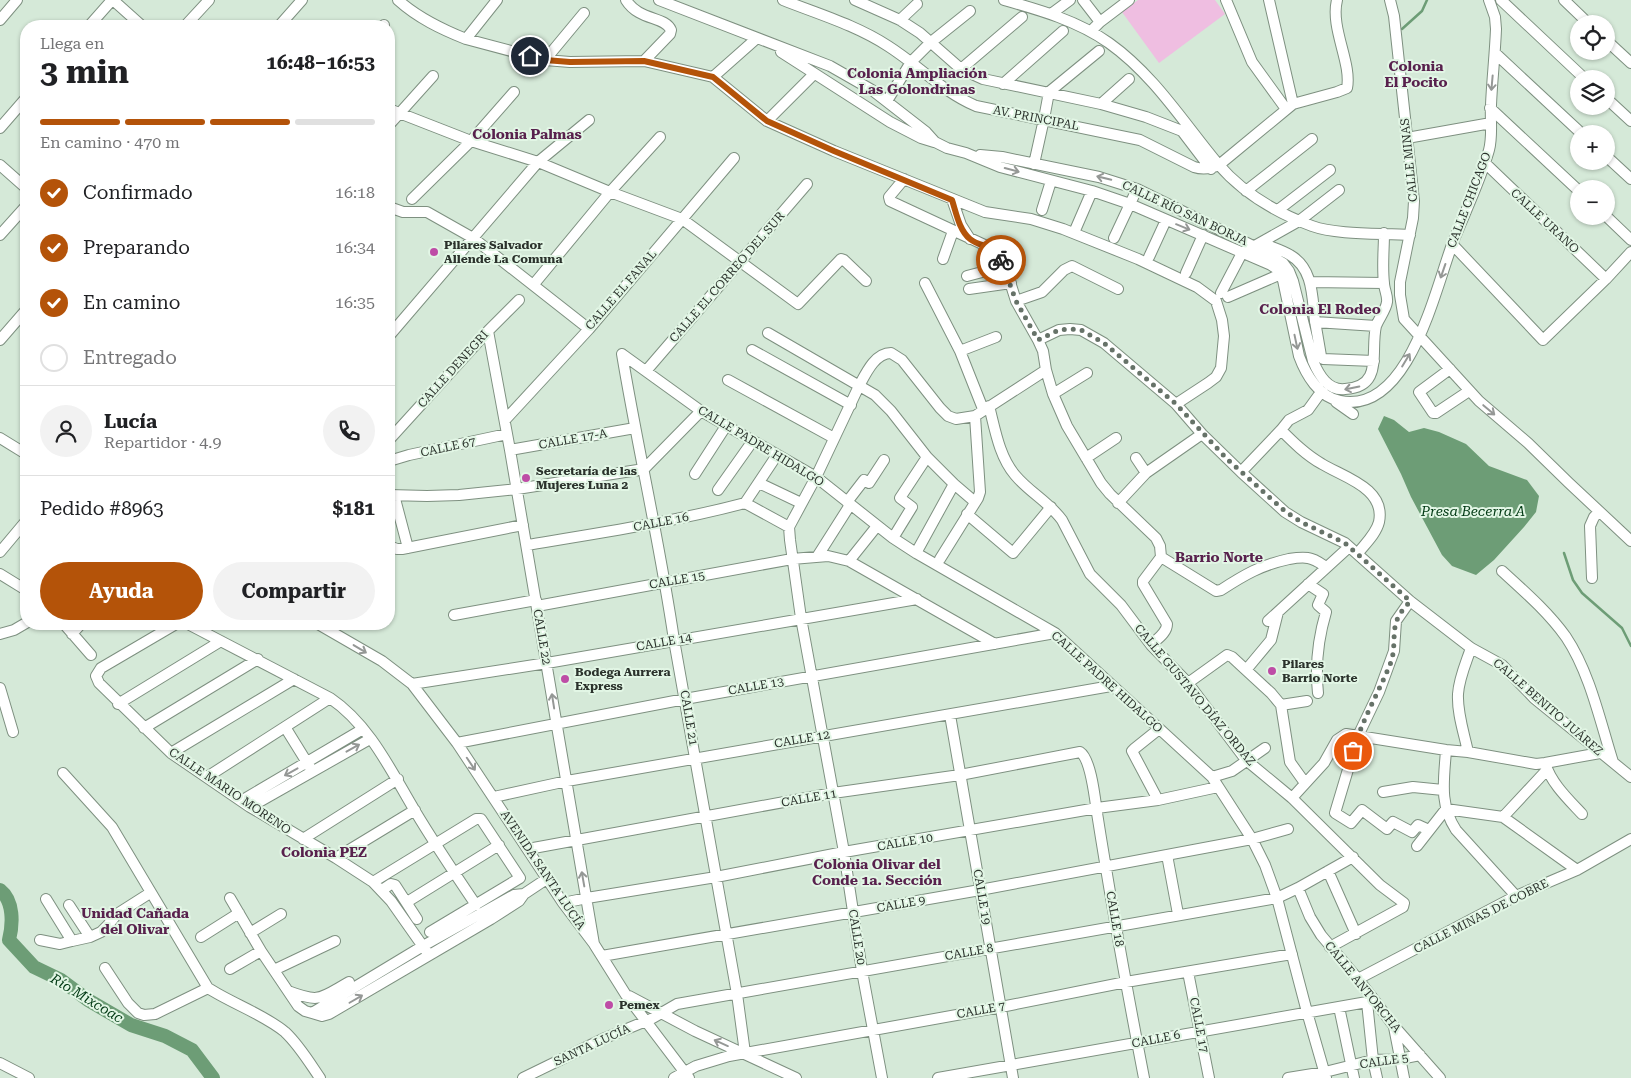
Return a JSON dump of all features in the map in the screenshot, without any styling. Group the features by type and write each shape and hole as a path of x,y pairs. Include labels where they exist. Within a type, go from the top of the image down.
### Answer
{"street":[{"path":"0,20 17,0"},
{"path":"95,20 113,0 135,20"},
{"path":"191,20 209,0"},
{"path":"284,20 302,0"},
{"path":"466,39 497,0"},
{"path":"626,0 636,12 663,22 671,30 670,34 644,61"},
{"name":"CALLE RÍO SAN BORJA","path":"659,0 830,66 872,90 926,132 935,142"},
{"name":"AV. PRINCIPAL","path":"783,0 871,36 963,100 976,106 1140,140 1194,167 1202,169 1215,167"},
{"path":"855,0 900,20 920,33 961,69 983,79 1101,104 1146,117 1182,131 1215,167 1246,191 1299,221 1324,230 1410,235"},
{"path":"1051,14 1070,0"},
{"path":"1083,0 1100,22"},
{"path":"1091,32 1100,22 1130,0"},
{"path":"1226,0 1252,62 1289,106"},
{"path":"1269,0 1289,106"},
{"path":"1215,167 1289,106 1346,88 1347,77 1336,15 1337,0"},
{"name":"CALLE MINAS","path":"1390,0 1394,16 1414,201 1413,218 1400,282 1404,319"},
{"name":"CALLE CHICAGO","path":"1420,335 1452,244 1485,163 1491,137 1490,108 1495,53 1495,17 1490,0"},
{"path":"1501,0 1575,70"},
{"path":"1564,0 1580,15"},
{"path":"1011,1 1051,14 1110,43 1140,69 1168,100 1215,167"},
{"path":"403,2 421,18 436,27 466,39 545,60 570,62 644,61 713,77 767,121 834,151 952,200 991,214 1032,219 1064,229 1138,259 1197,288 1216,301 1222,320 1224,336 1221,368 1216,377 1176,404"},
{"path":"900,20 917,4"},
{"path":"887,101 911,62 930,43 970,11"},
{"path":"545,60 584,13"},
{"path":"961,69 1022,17"},
{"path":"1003,84 1063,31"},
{"path":"713,77 760,39"},
{"name":"CALLE RÍO SAN BORJA","path":"760,39 890,122 920,138 966,153 1000,167 1092,191 1130,204 1271,265 1281,274"},
{"path":"1615,48 1631,63"},
{"path":"1034,164 1048,92 1099,51"},
{"path":"1495,53 1572,125"},
{"path":"767,121 814,74"},
{"path":"395,118 433,76"},
{"path":"1101,104 1129,79"},
{"path":"412,199 471,141 514,92"},
{"path":"0,128 20,105"},
{"path":"1615,106 1631,121"},
{"path":"1490,108 1570,183"},
{"path":"395,111 471,141 538,162 682,219 798,304 837,261 841,259 866,281"},
{"path":"395,329 538,162 589,120"},
{"path":"1407,138 1491,123"},
{"path":"534,284 610,192 660,136"},
{"path":"1246,191 1312,139"},
{"name":"CALLE RÍO SAN BORJA","path":"966,153 1002,157 1099,177 1137,189 1258,245 1283,263 1289,270 1313,362 1318,373 1327,383 1339,390 1361,386 1369,378 1373,370 1376,326 1388,301"},
{"name":"CALLE EL FANAL","path":"505,420 588,329 734,158"},
{"name":"CALLE URANO","path":"1485,163 1606,279"},
{"path":"1615,164 1631,179"},
{"path":"0,165 20,183"},
{"path":"1278,210 1330,170"},
{"path":"904,179 889,197 890,201 942,224 995,251 1005,266 1016,301 1038,340 1053,394 1067,426 1101,483 1118,503 1156,538 1160,546 1161,557 1143,581 1143,584 1167,624 1167,628 1151,645"},
{"path":"1042,210 1051,181"},
{"name":"CALLE EL CORREO DEL SUR","path":"646,371 807,184"},
{"path":"1114,238 1137,189"},
{"name":"CALLE RÍO SAN BORJA","path":"1242,253 1299,221 1339,190"},
{"path":"1076,228 1092,191"},
{"path":"952,200 961,224 970,239"},
{"path":"395,209 404,212 427,212 473,238 534,284 588,329"},
{"path":"0,235 20,213"},
{"path":"1149,258 1166,220"},
{"path":"1615,225 1631,240"},
{"path":"944,259 953,231"},
{"path":"1384,233 1384,283 1388,301 1393,308 1420,335 1469,391 1528,443 1631,541"},
{"path":"1186,273 1203,235"},
{"path":"1452,244 1542,340 1606,279 1631,252"},
{"path":"1258,245 1291,255 1299,262 1310,282 1321,356 1324,359 1374,360"},
{"path":"1242,253 1225,295 1281,274 1303,367 1321,392 1353,414"},
{"path":"967,276 1005,266"},
{"path":"1016,301 1042,292 1067,267 1072,266 1118,289"},
{"path":"1310,282 1384,283"},
{"path":"925,283 960,351 982,410 978,498 940,559"},
{"path":"969,290 1011,283"},
{"name":"CALLE DENEGRI","path":"395,433 488,331 519,300"},
{"path":"0,340 20,317"},
{"path":"1315,322 1376,326"},
{"name":"CALLE BENITO JUÁREZ","path":"1038,340 1059,330 1070,329 1081,330 1104,343 1176,404 1202,434 1286,512 1354,550 1410,601 1471,648 1502,665 1534,698 1631,777"},
{"name":"CALLE 22","path":"488,331 527,545 594,944"},
{"path":"768,333 884,402 927,456 954,484 975,502"},
{"path":"1332,399 1348,403 1373,398 1393,380 1420,335"},
{"path":"960,351 996,337"},
{"path":"752,350 851,405"},
{"path":"777,455 745,503 789,527 816,477 859,386 875,361 884,354 891,353 902,360 948,416 956,420 982,410 1046,370"},
{"name":"CALLE PADRE HIDALGO","path":"622,354 701,411 752,442 816,477 877,526 916,553 1055,633 1212,777 1252,839 1278,898 1307,1012 1326,1075"},
{"name":"CALLE 21","path":"622,354 634,428 644,469 696,758 737,994 745,1053"},
{"path":"1450,369 1420,391 1420,394 1433,413 1436,413 1469,391"},
{"path":"1053,394 1087,373"},
{"path":"728,380 834,438"},
{"path":"1241,472 1289,420 1308,410 1321,392"},
{"name":"CALLE GUSTAVO DÍAZ ORDAZ","path":"982,410 1007,464 1016,476 1051,507 1062,520 1090,574 1121,606 1151,645 1188,683 1246,760 1292,798 1353,856 1380,885 1403,901 1403,907 1356,934"},
{"path":"395,495 426,496 517,489 644,469 701,411"},
{"path":"695,474 726,426"},
{"name":"CALLE 17-A","path":"510,450 634,428"},
{"path":"1268,621 1326,567 1354,550 1374,532 1378,524 1379,510 1370,492 1321,464 1296,445 1281,430"},
{"name":"CALLE 67","path":"395,459 507,434"},
{"path":"1118,503 1146,473 1202,434"},
{"path":"1086,458 1116,438"},
{"path":"1,440 20,451"},
{"path":"718,490 752,442"},
{"path":"894,538 912,507 900,498 927,456"},
{"path":"1136,458 1146,473"},
{"path":"817,557 848,503 864,480 869,483 884,460"},
{"path":"759,483 801,503"},
{"path":"916,553 954,484"},
{"name":"CALLE 16","path":"527,545 703,514 745,503"},
{"path":"395,505 408,548"},
{"path":"967,514 1011,552 1014,552 1051,507"},
{"path":"1592,578 1590,526 1594,517 1600,512"},
{"path":"395,548 408,548 523,525"},
{"path":"848,561 877,526"},
{"name":"CALLE 20","path":"789,527 801,618 844,852 862,971 882,1078"},
{"path":"0,552 20,528"},
{"name":"CALLE 15","path":"454,615 665,582 792,559 828,556 848,561 995,644"},
{"path":"1161,557 1216,591 1221,590 1260,567 1276,562 1308,558 1326,567"},
{"path":"1502,571 1553,621 1570,645 1588,684 1613,762"},
{"path":"0,574 20,586"},
{"path":"1308,584 1323,594 1318,605 1326,612 1317,655 1316,677 1318,693"},
{"name":"CALLE 14","path":"412,684 547,663 917,599"},
{"path":"1410,601 1396,621 1392,660 1358,736 1335,813 1351,823 1362,810 1387,829 1392,822 1412,832 1418,825 1429,830"},
{"path":"1246,670 1271,640 1278,612"},
{"path":"0,634 20,626"},
{"path":"69,630 91,655"},
{"path":"72,634 76,630"},
{"name":"CALLE MARIO MORENO","path":"166,630 101,668 96,676 99,683 118,704 171,753 250,807 373,882 382,890 426,951"},
{"path":"200,630 258,659 343,707 364,730 398,779 415,810 476,905"},
{"name":"AVENIDA SANTA LUCÍA","path":"328,630 382,662 412,684 457,742 563,903 594,944 626,995 687,1075"},
{"name":"CALLE 13","path":"457,742 1055,633"},
{"path":"118,704 221,641"},
{"path":"1468,752 1459,712 1458,694 1471,648"},
{"path":"1188,683 1227,655 1232,657 1271,693 1281,705 1290,762 1305,784"},
{"path":"144,728 258,659"},
{"path":"171,753 294,679"},
{"name":"CALLE 12","path":"494,797 567,781 1112,686"},
{"path":"0,688 13,732"},
{"path":"207,777 330,698"},
{"path":"1281,705 1307,701"},
{"name":"CALLE 19","path":"950,715 1013,1078"},
{"path":"285,727 310,767"},
{"path":"1158,800 1132,751 1159,729"},
{"path":"250,807 364,730"},
{"path":"1292,798 1324,763 1337,740 1346,734 1536,764 1545,768 1582,814"},
{"path":"241,800 370,739"},
{"path":"1212,777 1232,771 1264,748"},
{"path":"1446,750 1443,790 1446,809 1456,830 1516,896"},
{"name":"CALLE 11","path":"528,849 833,793 960,775 1076,752 1082,754 1087,760"},
{"path":"1503,817 1545,768 1600,753"},
{"name":"CALLE 18","path":"1087,760 1144,1078"},
{"path":"63,773 112,828 208,988 224,999 270,1022 285,1032 303,1052 320,1078"},
{"path":"303,839 398,779"},
{"name":"CALLE 10","path":"563,903 1097,808 1158,800 1218,787"},
{"path":"1383,792 1413,787 1443,790"},
{"path":"1446,809 1503,817 1577,870"},
{"path":"1417,846 1446,809"},
{"path":"336,858 415,810"},
{"path":"373,882 480,818 520,876 519,879 430,932"},
{"name":"CALLE 9","path":"602,956 1167,856 1252,839 1288,829"},
{"name":"CALLE MINAS DE COBRE","path":"1358,979 1516,896 1577,870 1631,839"},
{"path":"407,902 499,845"},
{"path":"1167,856 1178,914"},
{"name":"CALLE 8","path":"662,1012 677,1004 1178,914 1278,898 1353,856"},
{"path":"1328,871 1356,934 1330,947"},
{"path":"230,898 261,951 298,1006 305,1011 322,1016 330,1014 426,951 492,919 548,878"},
{"path":"382,890 391,884 395,885 417,919"},
{"name":"CALLE ANTORCHA","path":"1298,888 1315,927 1358,979 1369,999 1440,1078"},
{"path":"40,940 60,944 90,937 105,928 117,914 150,893"},
{"path":"46,899 72,941"},
{"path":"69,905 90,937"},
{"path":"201,937 239,913"},
{"path":"250,933 281,914"},
{"path":"274,970 335,941"},
{"path":"230,969 261,951"},
{"name":"CALLE 7","path":"674,1078 687,1075 715,1060 745,1053 1001,1007 1126,982 1292,954"},
{"path":"105,968 128,1003 138,1013 144,1015 155,1014 208,988"},
{"name":"CALLE 17","path":"1188,972 1209,1078"},
{"path":"288,991 314,999 324,996 349,982"},
{"path":"626,995 662,1012 695,1031 796,1078"},
{"path":"1369,999 1376,1078"},
{"name":"CALLE 6","path":"938,1078 1138,1043 1200,1030 1339,1007 1369,999"},
{"path":"1339,1007 1354,1078"},
{"name":"SANTA LUCÍA","path":"523,1078 645,1020 651,1019 662,1012"},
{"path":"1394,1026 1404,1078"},
{"name":"CALLE 5","path":"1288,1078 1326,1075 1352,1065 1373,1060 1400,1059 1420,1055"},
{"path":"0,1063 29,1078"}],"shaded area":[{"path":"1138,0 1215,0 1225,14 1159,63 1122,12"}],"water":[{"name":"Presa Becerra A","path":"1384,416 1394,420 1409,432 1424,428 1439,432 1466,444 1489,466 1527,480 1539,496 1536,512 1494,560 1476,575 1452,566 1442,555 1378,429"}],"waterway":[{"path":"1402,29 1422,11 1427,0"},
{"path":"1564,553 1573,580 1582,593 1622,628 1631,646"},
{"name":"Río Mixcoac","path":"0,890 5,895 10,906 12,920 9,940 34,967 61,980 88,1000 131,1025 165,1036 192,1050 213,1078"}],"way so far":[{"path":"1001,260 1005,266 1016,301 1038,340 1059,330 1070,329 1081,330 1104,343 1176,404 1228,460 1286,512 1301,522 1345,543 1410,601 1396,621 1392,660 1353,751"}],"place":[{"name":"Pilares Salvador Allende La Comuna","path":"434,252"},
{"name":"Secretaría de las Mujeres Luna 2","path":"526,478"},
{"name":"Pilares Barrio Norte","path":"1272,671"},
{"name":"Bodega Aurrera Express","path":"565,679"},
{"name":"Pemex","path":"609,1005"}],"district":[{"name":"Colonia El Pocito","path":"1416,74"},
{"name":"Colonia Ampliación Las Golondrinas","path":"917,82"},
{"name":"Colonia Palmas","path":"527,134"},
{"name":"Colonia El Rodeo","path":"1320,309"},
{"name":"Barrio Norte","path":"1219,557"},
{"name":"Colonia PEZ","path":"324,852"},
{"name":"Colonia Olivar del Conde 1a. Sección","path":"877,872"},
{"name":"Unidad Cañada del Olivar","path":"135,922"}],"route":[{"path":"530,56 545,60 570,62 644,61 713,77 767,121 952,200 963,230 970,239 991,248 998,254 1001,260"}]}
